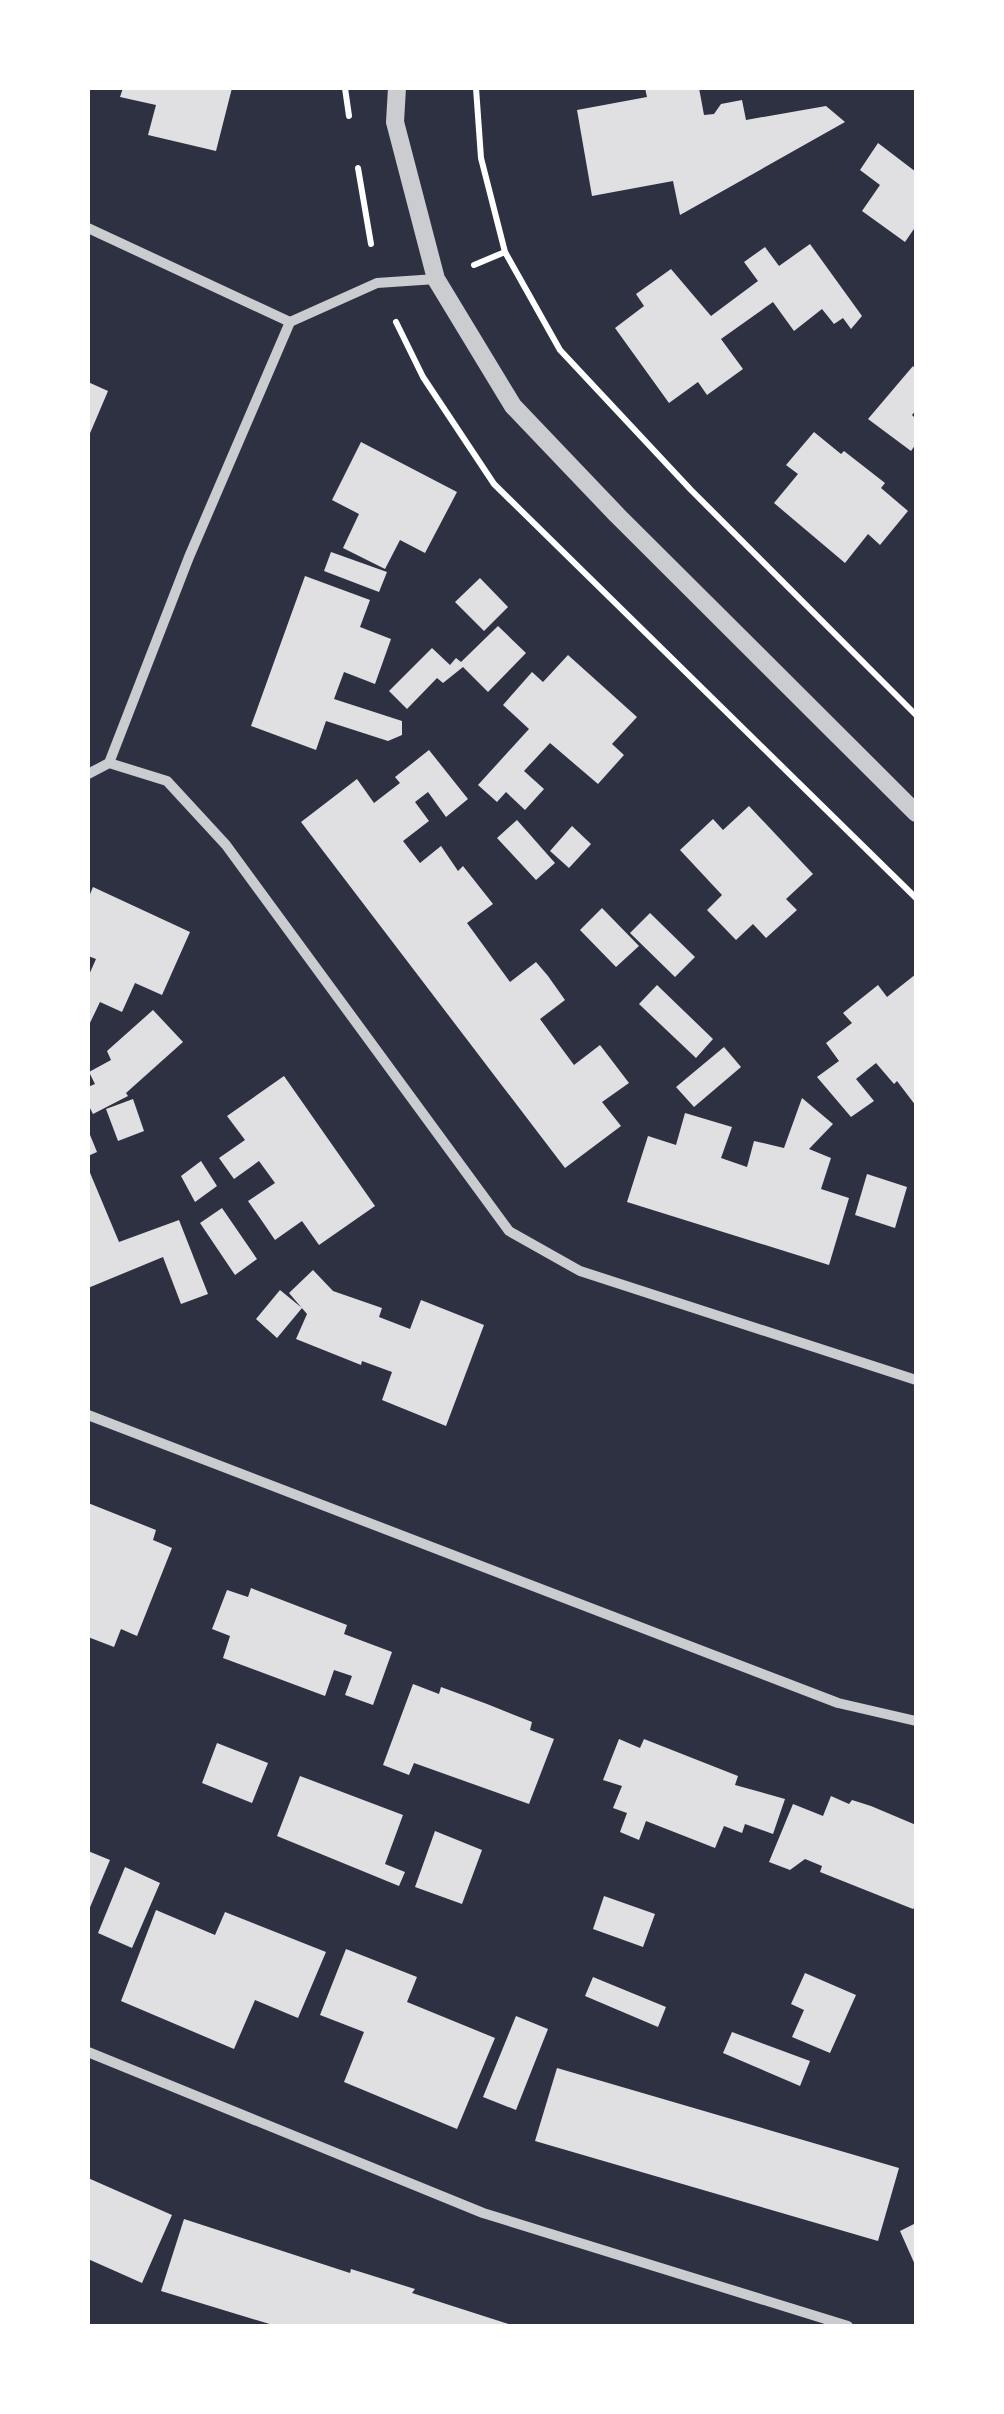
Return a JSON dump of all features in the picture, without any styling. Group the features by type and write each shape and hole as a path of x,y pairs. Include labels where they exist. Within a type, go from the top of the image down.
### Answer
{"street":[{"path":"397,88 395,122 436,279 513,406 916,813"},
{"path":"88,228 290,322"},
{"path":"88,774 109,763 189,557 290,322 377,283 436,279"},
{"path":"109,763 167,782 226,845 509,1231 580,1271 916,1380"},
{"path":"88,1416 838,1703 916,1721"},
{"path":"88,2052 483,2213 848,2326"}],"path":[{"path":"476,88 480,158 506,252 560,350 691,490 916,714"}],"building":[{"path":"123,88 232,88 216,151 148,135 156,105 120,97"},
{"path":"645,88 699,88 704,115 714,114 721,104 742,100 746,120 826,106 845,122 680,215 673,181 592,196 577,110 647,97"},
{"path":"878,143 916,172 916,226 905,242 862,211 880,185 860,170"},
{"path":"810,244 862,316 851,329 843,318 834,324 822,309 794,331 773,302 721,339 743,369 707,395 698,382 669,403 615,328 644,306 636,294 671,269 711,316 758,281 744,262 765,247 779,266"},
{"path":"913,366 916,444 911,451 868,419"},
{"path":"88,382 108,391 88,438"},
{"path":"814,432 885,483 881,488 908,511 880,545 868,534 845,563 774,503 798,474 786,465"},
{"path":"361,442 457,492 425,553 400,540 385,569 343,548 359,514 332,500"},
{"path":"331,552 387,572 379,592 324,571"},
{"path":"305,576 370,600 360,627 391,639 375,684 344,672 334,699 402,721 402,735 388,741 326,721 316,750 251,726"},
{"path":"480,578 508,607 484,631 455,602"},
{"path":"498,626 526,653 488,692 463,667 443,683 437,678 407,709 389,691 432,648 450,665 456,658 461,662"},
{"path":"568,655 637,717 612,744 624,755 598,784 550,743 524,771 544,789 525,810 506,792 497,802 478,785 529,729 503,705 532,672 543,682"},
{"path":"429,750 468,799 446,817 428,792 415,802 429,821 403,841 420,863 441,846 458,871 463,866 493,904 467,923 510,982 536,962 548,976 565,1000 540,1019 574,1065 600,1045 629,1083 602,1102 621,1126 565,1168 301,822 357,779 374,803 400,783 395,777"},
{"path":"749,806 813,874 786,899 797,910 766,938 753,924 736,940 707,910 722,895 680,850 713,819 723,830"},
{"path":"517,820 555,863 536,880 497,838"},
{"path":"572,826 591,844 569,868 550,851"},
{"path":"93,887 190,932 162,995 135,983 122,1012 100,1002 88,1027 88,977 96,959 88,956 88,899"},
{"path":"602,908 639,946 616,967 580,930"},
{"path":"650,913 695,957 675,977 630,933"},
{"path":"916,974 916,1106 897,1081 894,1084 876,1063 856,1079 874,1101 851,1117 817,1077 839,1061 826,1043 852,1023 843,1013 878,985 887,997"},
{"path":"657,985 713,1039 696,1058 639,1004"},
{"path":"153,1010 183,1042 126,1093 128,1096 93,1114 88,1104 88,1087 95,1084 89,1072 111,1060 107,1051"},
{"path":"724,1047 741,1067 694,1107 676,1087"},
{"path":"284,1076 375,1206 319,1245 302,1221 275,1240 248,1201 275,1183 259,1161 234,1179 219,1158 245,1140 227,1116"},
{"path":"802,1098 833,1124 809,1149 831,1158 821,1189 849,1198 829,1265 627,1202 648,1136 676,1145 685,1113 732,1127 721,1158 747,1167 754,1141 784,1148"},
{"path":"133,1099 144,1131 118,1141 106,1109"},
{"path":"88,1130 97,1152 88,1156"},
{"path":"201,1161 217,1186 195,1202 181,1176"},
{"path":"88,1168 119,1242 179,1220 208,1294 181,1304 163,1257 88,1288"},
{"path":"867,1174 907,1187 895,1228 855,1215"},
{"path":"222,1208 257,1259 235,1275 200,1223"},
{"path":"313,1270 333,1291 382,1308 379,1317 410,1329 421,1300 484,1325 446,1426 382,1400 392,1372 362,1361 361,1365 296,1339 307,1314 289,1293"},
{"path":"280,1290 302,1308 277,1338 256,1319"},
{"path":"88,1503 156,1530 153,1540 172,1548 137,1636 121,1629 114,1647 88,1637"},
{"path":"251,1588 347,1625 344,1634 392,1652 373,1705 345,1695 352,1676 334,1670 325,1696 223,1658 230,1636 212,1629 227,1590 248,1597"},
{"path":"413,1684 439,1694 441,1687 487,1704 532,1722 530,1730 554,1739 529,1804 414,1763 409,1775 383,1765"},
{"path":"619,1739 640,1748 644,1739 738,1776 735,1785 785,1799 773,1834 745,1824 742,1833 724,1826 715,1848 646,1821 639,1840 620,1832 627,1813 613,1808 622,1786 603,1780"},
{"path":"217,1743 268,1763 252,1803 202,1783"},
{"path":"300,1776 403,1815 385,1864 405,1872 399,1886 277,1836"},
{"path":"831,1796 849,1804 852,1800 871,1806 916,1825 913,1909 820,1872 822,1866 805,1859 790,1870 769,1862 793,1804 823,1816"},
{"path":"435,1831 482,1850 462,1904 415,1887"},
{"path":"88,1851 110,1860 88,1912"},
{"path":"125,1867 160,1883 132,1948 98,1933"},
{"path":"604,1896 655,1914 643,1947 593,1929"},
{"path":"156,1910 215,1935 225,1912 326,1952 298,2018 255,2000 234,2049 121,2001"},
{"path":"346,1949 417,1977 407,2002 495,2038 457,2129 344,2082 364,2032 320,2015"},
{"path":"805,1973 856,1995 830,2053 792,2037 804,2010 791,2004"},
{"path":"593,1977 666,2007 658,2027 585,1996"},
{"path":"516,2016 548,2029 516,2110 483,2097"},
{"path":"732,2032 810,2061 800,2086 723,2053"},
{"path":"557,2068 899,2168 878,2241 535,2141"},
{"path":"88,2178 172,2215 142,2283 88,2259"},
{"path":"184,2219 350,2273 351,2269 415,2289 412,2293 515,2326 276,2326 161,2291"},
{"path":"916,2223 916,2267 900,2231"}]}
